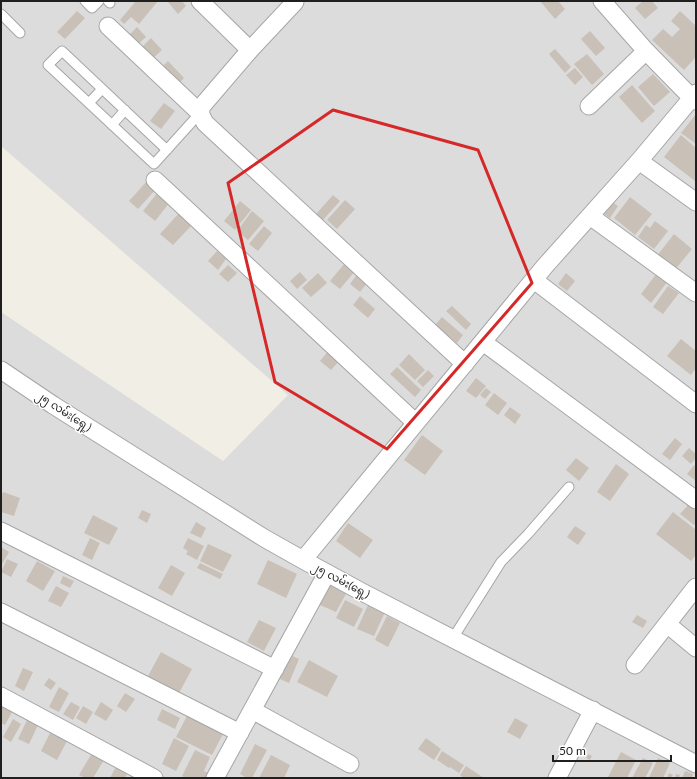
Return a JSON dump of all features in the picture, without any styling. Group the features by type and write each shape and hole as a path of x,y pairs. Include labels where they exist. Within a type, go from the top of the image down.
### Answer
{"street":[{"path":"200,1 250,50"},
{"path":"303,560 534,280 695,98 646,51 602,1"},
{"path":"200,113 202,106 250,50 295,2"},
{"path":"108,26 200,113 204,123 465,364"},
{"path":"589,106 646,51"},
{"path":"638,161 696,202"},
{"path":"155,180 416,423"},
{"path":"590,216 696,293"},
{"path":"534,280 696,404"},
{"path":"483,342 696,500"},
{"name":"၂၅ လမ်း(ရှေ့)","path":"1,370 53,405 264,538 327,573 696,764"},
{"path":"1,531 275,669"},
{"path":"219,776 252,710 327,573"},
{"path":"635,665 696,587"},
{"path":"1,612 240,733"},
{"path":"666,624 696,648"},
{"path":"1,696 154,778"},
{"path":"252,710 350,764"},
{"path":"557,778 593,710"}],"lane":[{"path":"85,1 92,8 99,1"},
{"path":"1,14 20,33"},
{"path":"167,150 62,51 48,65 154,164 167,150 200,113"},
{"path":"89,104 102,89"},
{"path":"112,126 125,110"},
{"path":"453,638 501,562 570,487"}],"highlighted area":[{"path":"333,110 478,150 532,283 387,449 275,382 228,183"}],"shaded area":[{"path":"1,1 696,1 696,778 1,778 1,312 223,461 288,395 1,146"}],"building":[{"path":"136,1 158,1 139,24 131,17 124,24 120,20"},
{"path":"167,1 182,1 186,6 178,14"},
{"path":"540,1 558,1 565,9 555,19"},
{"path":"643,1 652,1 658,8 645,19 635,8"},
{"path":"77,11 85,18 65,39 57,32"},
{"path":"680,11 696,26 696,57 684,70 652,40 663,29 672,37 680,29 671,21"},
{"path":"137,27 146,37 136,46 127,37"},
{"path":"590,31 605,48 596,56 581,39"},
{"path":"151,38 162,50 152,59 141,48"},
{"path":"555,49 571,67 565,73 549,54"},
{"path":"587,54 604,74 592,85 574,64"},
{"path":"168,61 184,78 175,87 159,70"},
{"path":"575,68 583,77 575,85 566,75"},
{"path":"653,74 670,92 654,106 638,87"},
{"path":"632,85 655,111 642,123 619,97"},
{"path":"164,103 175,111 161,129 150,121"},
{"path":"696,114 696,144 681,133"},
{"path":"681,135 696,148 695,181 664,157"},
{"path":"148,180 157,188 138,209 129,201"},
{"path":"162,187 174,197 155,221 143,211"},
{"path":"333,195 340,201 323,220 316,214"},
{"path":"630,197 652,214 635,235 614,218"},
{"path":"345,200 355,209 337,229 327,220"},
{"path":"240,201 251,210 235,230 224,221"},
{"path":"612,202 618,206 610,218 603,213"},
{"path":"252,211 264,221 248,240 237,231"},
{"path":"179,213 192,225 173,245 160,234"},
{"path":"655,221 668,231 654,249 638,237 646,225 650,228"},
{"path":"264,226 272,233 258,251 249,244"},
{"path":"674,234 692,249 674,271 656,257"},
{"path":"217,251 226,259 218,270 208,261"},
{"path":"345,263 355,271 340,289 330,281"},
{"path":"228,265 237,273 228,282 219,274"},
{"path":"300,272 307,280 297,289 290,281"},
{"path":"318,273 327,283 311,297 302,288"},
{"path":"358,273 368,282 360,292 350,284"},
{"path":"566,273 575,281 567,291 558,284"},
{"path":"657,273 668,281 651,303 641,294"},
{"path":"668,286 679,293 663,314 653,307"},
{"path":"360,296 375,309 368,318 353,305"},
{"path":"452,306 471,324 466,330 446,311"},
{"path":"442,317 463,335 457,343 435,325"},
{"path":"681,339 696,351 696,368 691,375 667,356"},
{"path":"331,348 342,358 331,370 320,361"},
{"path":"409,354 425,370 415,380 399,365"},
{"path":"397,367 421,390 415,397 390,374"},
{"path":"428,370 434,376 423,387 417,381"},
{"path":"476,378 486,386 476,398 466,391"},
{"path":"486,388 491,392 485,399 480,395"},
{"path":"494,393 507,403 498,415 485,405"},
{"path":"510,407 521,415 515,424 504,415"},
{"path":"422,435 443,451 425,475 404,460"},
{"path":"675,438 682,444 670,460 662,454"},
{"path":"689,448 696,454 696,458 691,464 682,456"},
{"path":"576,458 589,468 579,481 566,470"},
{"path":"616,464 629,474 610,501 597,492"},
{"path":"694,465 696,467 696,481 687,474"},
{"path":"3,492 20,498 14,516 1,512 1,498"},
{"path":"688,505 696,511 696,522 694,525 680,514"},
{"path":"142,510 151,514 147,523 138,518"},
{"path":"673,512 696,530 696,555 691,561 656,534"},
{"path":"93,515 118,528 109,545 84,533"},
{"path":"196,522 206,528 201,538 190,533"},
{"path":"348,523 373,540 360,558 336,541"},
{"path":"575,526 586,533 578,545 567,537"},
{"path":"90,538 100,543 92,560 82,555"},
{"path":"188,538 204,546 197,560 186,554 188,551 183,548"},
{"path":"208,544 232,555 223,572 200,561"},
{"path":"1,547 9,552 1,566"},
{"path":"7,559 18,564 11,577 1,572"},
{"path":"268,560 297,574 286,598 257,584"},
{"path":"37,561 55,571 43,591 26,581"},
{"path":"200,563 223,574 220,579 197,568"},
{"path":"171,565 185,573 172,596 158,588"},
{"path":"63,576 74,581 70,588 60,583"},
{"path":"331,584 347,592 336,612 320,605"},
{"path":"56,586 69,593 61,607 48,601"},
{"path":"345,600 363,609 354,627 336,618"},
{"path":"368,605 385,612 374,636 357,629"},
{"path":"637,615 647,621 643,628 632,622"},
{"path":"387,616 400,623 388,647 375,640"},
{"path":"259,620 276,628 264,651 247,642"},
{"path":"161,652 192,669 179,693 148,676"},
{"path":"290,655 299,659 289,683 280,679"},
{"path":"309,660 338,676 327,697 297,682"},
{"path":"23,668 33,672 24,691 15,686"},
{"path":"49,678 56,683 51,690 44,685"},
{"path":"59,687 69,693 59,712 49,707"},
{"path":"125,693 135,699 126,712 117,706"},
{"path":"71,702 80,707 73,720 63,714"},
{"path":"101,702 113,710 106,721 94,714"},
{"path":"1,706 12,712 5,725 1,723"},
{"path":"83,706 93,712 86,724 76,718"},
{"path":"162,709 180,718 175,729 157,720"},
{"path":"188,714 224,732 212,755 176,737"},
{"path":"28,718 39,723 29,744 18,739"},
{"path":"515,718 528,725 520,739 507,732"},
{"path":"13,719 21,724 11,742 3,737"},
{"path":"50,733 67,741 57,760 41,751"},
{"path":"174,738 189,746 176,771 162,764"},
{"path":"426,738 441,749 434,760 418,749"},
{"path":"255,744 267,750 252,778 247,778 240,774"},
{"path":"95,748 107,755 93,778 85,778 79,775"},
{"path":"195,750 210,757 204,771 208,773 205,778 186,778 182,776"},
{"path":"442,751 464,765 459,773 437,760"},
{"path":"621,752 636,760 627,778 610,778 608,777"},
{"path":"588,754 592,756 590,760 586,758"},
{"path":"271,755 290,765 284,778 259,778"},
{"path":"643,758 653,763 645,778 632,778"},
{"path":"658,758 670,763 663,778 649,778"},
{"path":"119,761 130,767 125,778 110,778"},
{"path":"466,766 484,778 464,778 460,775"},
{"path":"685,771 693,774 692,778 682,778"},
{"path":"669,773 673,775 671,778 667,778"},
{"path":"676,774 680,775 679,778 675,778"}]}
